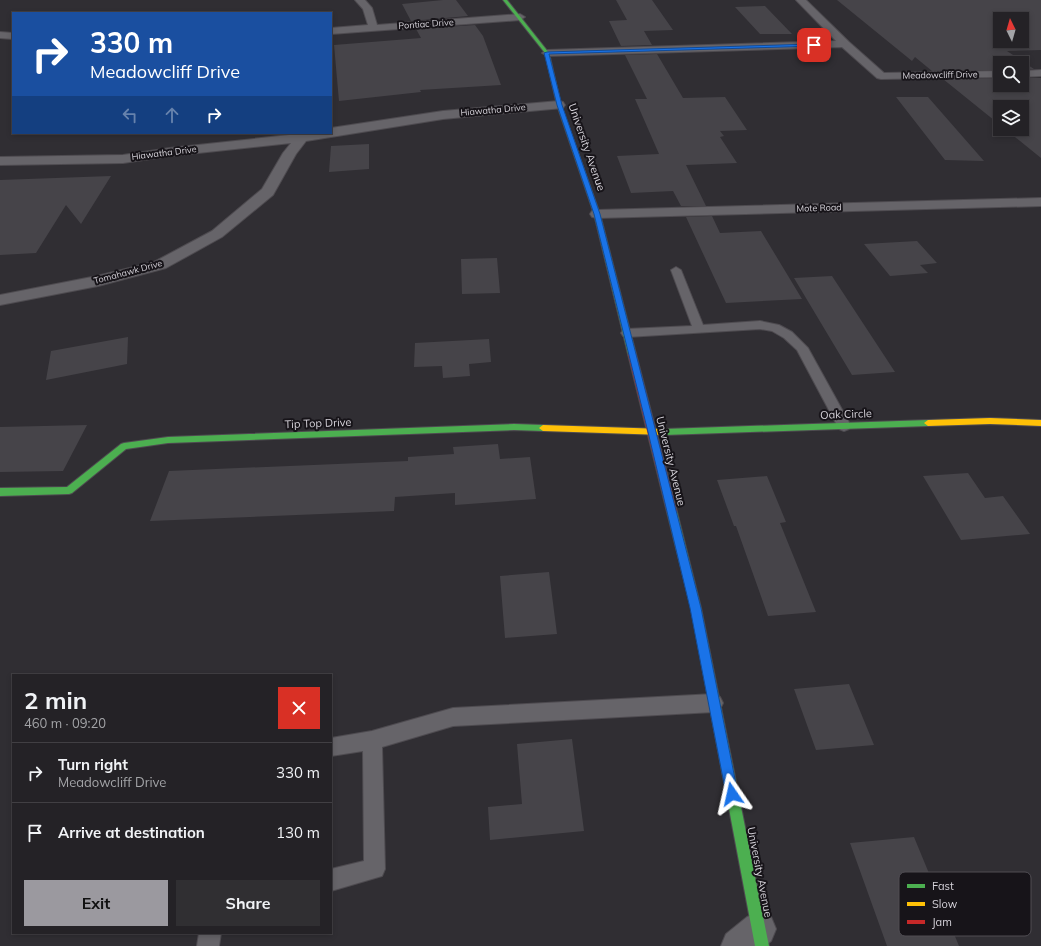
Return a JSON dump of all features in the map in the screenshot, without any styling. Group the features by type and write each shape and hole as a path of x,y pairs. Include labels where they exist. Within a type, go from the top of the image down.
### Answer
{"main road":[{"name":"University Avenue","path":"505,0 547,53 560,105 597,214 696,608 714,703 753,940"},
{"name":"Oak Circle","path":"652,432 990,421 1041,423"},
{"name":"Tip Top Drive","path":"0,492 69,490 124,446 168,440 514,427 652,432"}],"street":[{"path":"360,0 367,8 373,27"},
{"path":"801,0 845,44"},
{"name":"Pontiac Drive","path":"332,30 520,17"},
{"path":"0,35 12,36"},
{"path":"547,53 845,44"},
{"name":"Meadowcliff Drive","path":"845,44 881,76 993,74"},
{"path":"1029,74 1041,73"},
{"name":"Hiawatha Drive","path":"332,132 443,115 560,105"},
{"name":"Hiawatha Drive","path":"0,161 123,159 170,152 302,138 322,134"},
{"name":"Tomahawk Drive","path":"0,300 98,281 160,265 217,234 268,192 290,153 302,138"},
{"name":"Mote Road","path":"597,214 1041,202"}],"lane":[{"path":"676,270 699,328"},
{"path":"627,333 760,325 775,328 788,335 802,348 844,426"},
{"path":"332,747 372,740 453,717 714,703"},
{"path":"332,880 375,869 372,740"},
{"path":"208,946 210,934"}],"building":[{"path":"456,0 468,16 411,21 402,4"},
{"path":"616,0 652,0 673,30 644,31 652,45 621,46 609,21 627,20"},
{"path":"837,0 1041,0 1041,50 1007,51 1014,56 993,56 993,70 932,71 915,57 912,61"},
{"path":"765,6 792,34 760,34 735,7"},
{"path":"475,25 483,36 501,85 420,90 421,92 339,101 334,45 421,38 416,29"},
{"path":"657,54 683,98 725,97 747,130 720,131 724,136 720,137 737,163 686,165 706,206 681,206 673,191 631,193 617,156 659,154 635,99 647,99 625,55"},
{"path":"993,78 993,92 1029,92 1029,78 1041,78 1041,158 1014,136 1029,136 1029,100 993,100 993,119 943,79"},
{"path":"896,97 928,97 984,161 945,160"},
{"path":"369,144 369,169 329,172 331,146"},
{"path":"111,176 81,224 66,205 36,253 0,255 0,180"},
{"path":"712,216 720,233 761,231 802,299 726,303 686,217"},
{"path":"917,241 937,263 920,265 928,273 890,276 864,244"},
{"path":"497,258 500,293 462,294 461,259"},
{"path":"832,276 895,372 852,375 794,278"},
{"path":"128,337 127,364 46,380 51,351"},
{"path":"489,339 491,362 469,364 470,376 443,378 442,366 414,367 415,343"},
{"path":"87,425 63,471 0,472 0,427"},
{"path":"498,444 500,459 530,457 536,499 455,505 455,493 395,497 394,511 150,521 169,471 408,461 408,457 454,454 453,447"},
{"path":"968,473 985,498 1003,496 1030,534 961,540 923,476"},
{"path":"767,476 786,522 780,523 816,612 768,616 736,526 734,526 717,480"},
{"path":"549,572 557,634 505,638 500,576"},
{"path":"849,684 874,745 816,750 794,689"},
{"path":"572,739 584,831 490,840 488,807 522,804 517,744"},
{"path":"914,837 928,872 899,872 899,936 955,936 959,946 887,946 850,843"}],"traffic: fast":[{"path":"505,0 547,53 559,105 597,214 632,354"},
{"path":"664,432 928,423"},
{"path":"0,492 69,490 124,446 168,440 514,427 543,428"},
{"path":"672,512 696,608 762,946"}],"traffic: slow":[{"path":"928,423 990,421 1041,423"},
{"path":"543,428 664,432"}],"traffic: jam":[{"path":"632,354 672,512"}],"route":[{"path":"732,794 696,608 597,214 560,105 547,53 814,45"}]}
